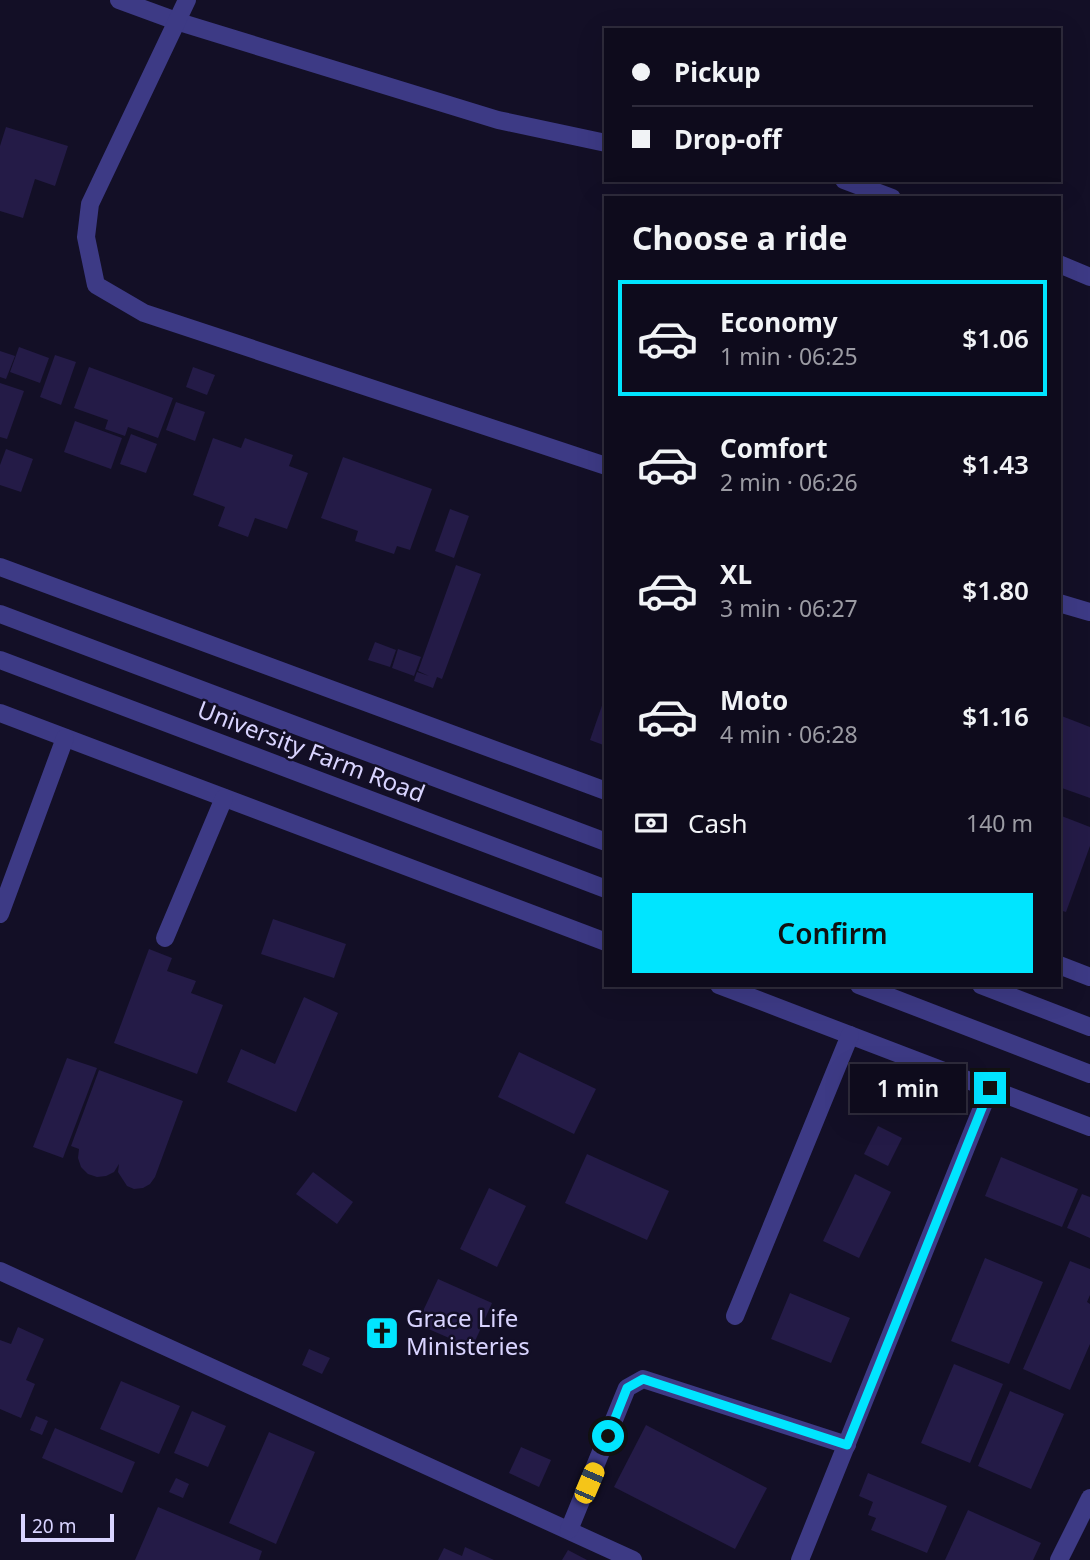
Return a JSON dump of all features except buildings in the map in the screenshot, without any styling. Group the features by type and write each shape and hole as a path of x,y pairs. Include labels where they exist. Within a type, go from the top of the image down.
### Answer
{"street":[{"path":"119,0 178,22 498,120 604,143"},
{"path":"187,0 90,204 86,237 96,285 144,313 604,465"},
{"path":"849,182 887,196"},
{"path":"1061,265 1090,277"},
{"path":"0,566 604,791"},
{"path":"1061,604 1090,612"},
{"name":"University Farm Road","path":"0,614 604,841"},
{"name":"University Farm Road","path":"0,660 604,888"},
{"path":"0,713 604,941"},
{"path":"0,914 65,738"},
{"path":"165,938 224,798"},
{"path":"1061,966 1090,977"},
{"path":"724,987 1090,1127"},
{"path":"864,987 1090,1074"},
{"path":"986,987 1090,1027"},
{"path":"736,1316 850,1035"},
{"path":"800,1560 990,1088"},
{"path":"0,1271 634,1560"},
{"path":"569,1530 627,1388 643,1379 847,1445"},
{"path":"1059,1560 1090,1498"}],"place":[{"name":"Grace Life Ministeries","path":"382,1333"}],"route":[{"path":"608,1436 627,1388 643,1379 847,1445 990,1088"}]}
